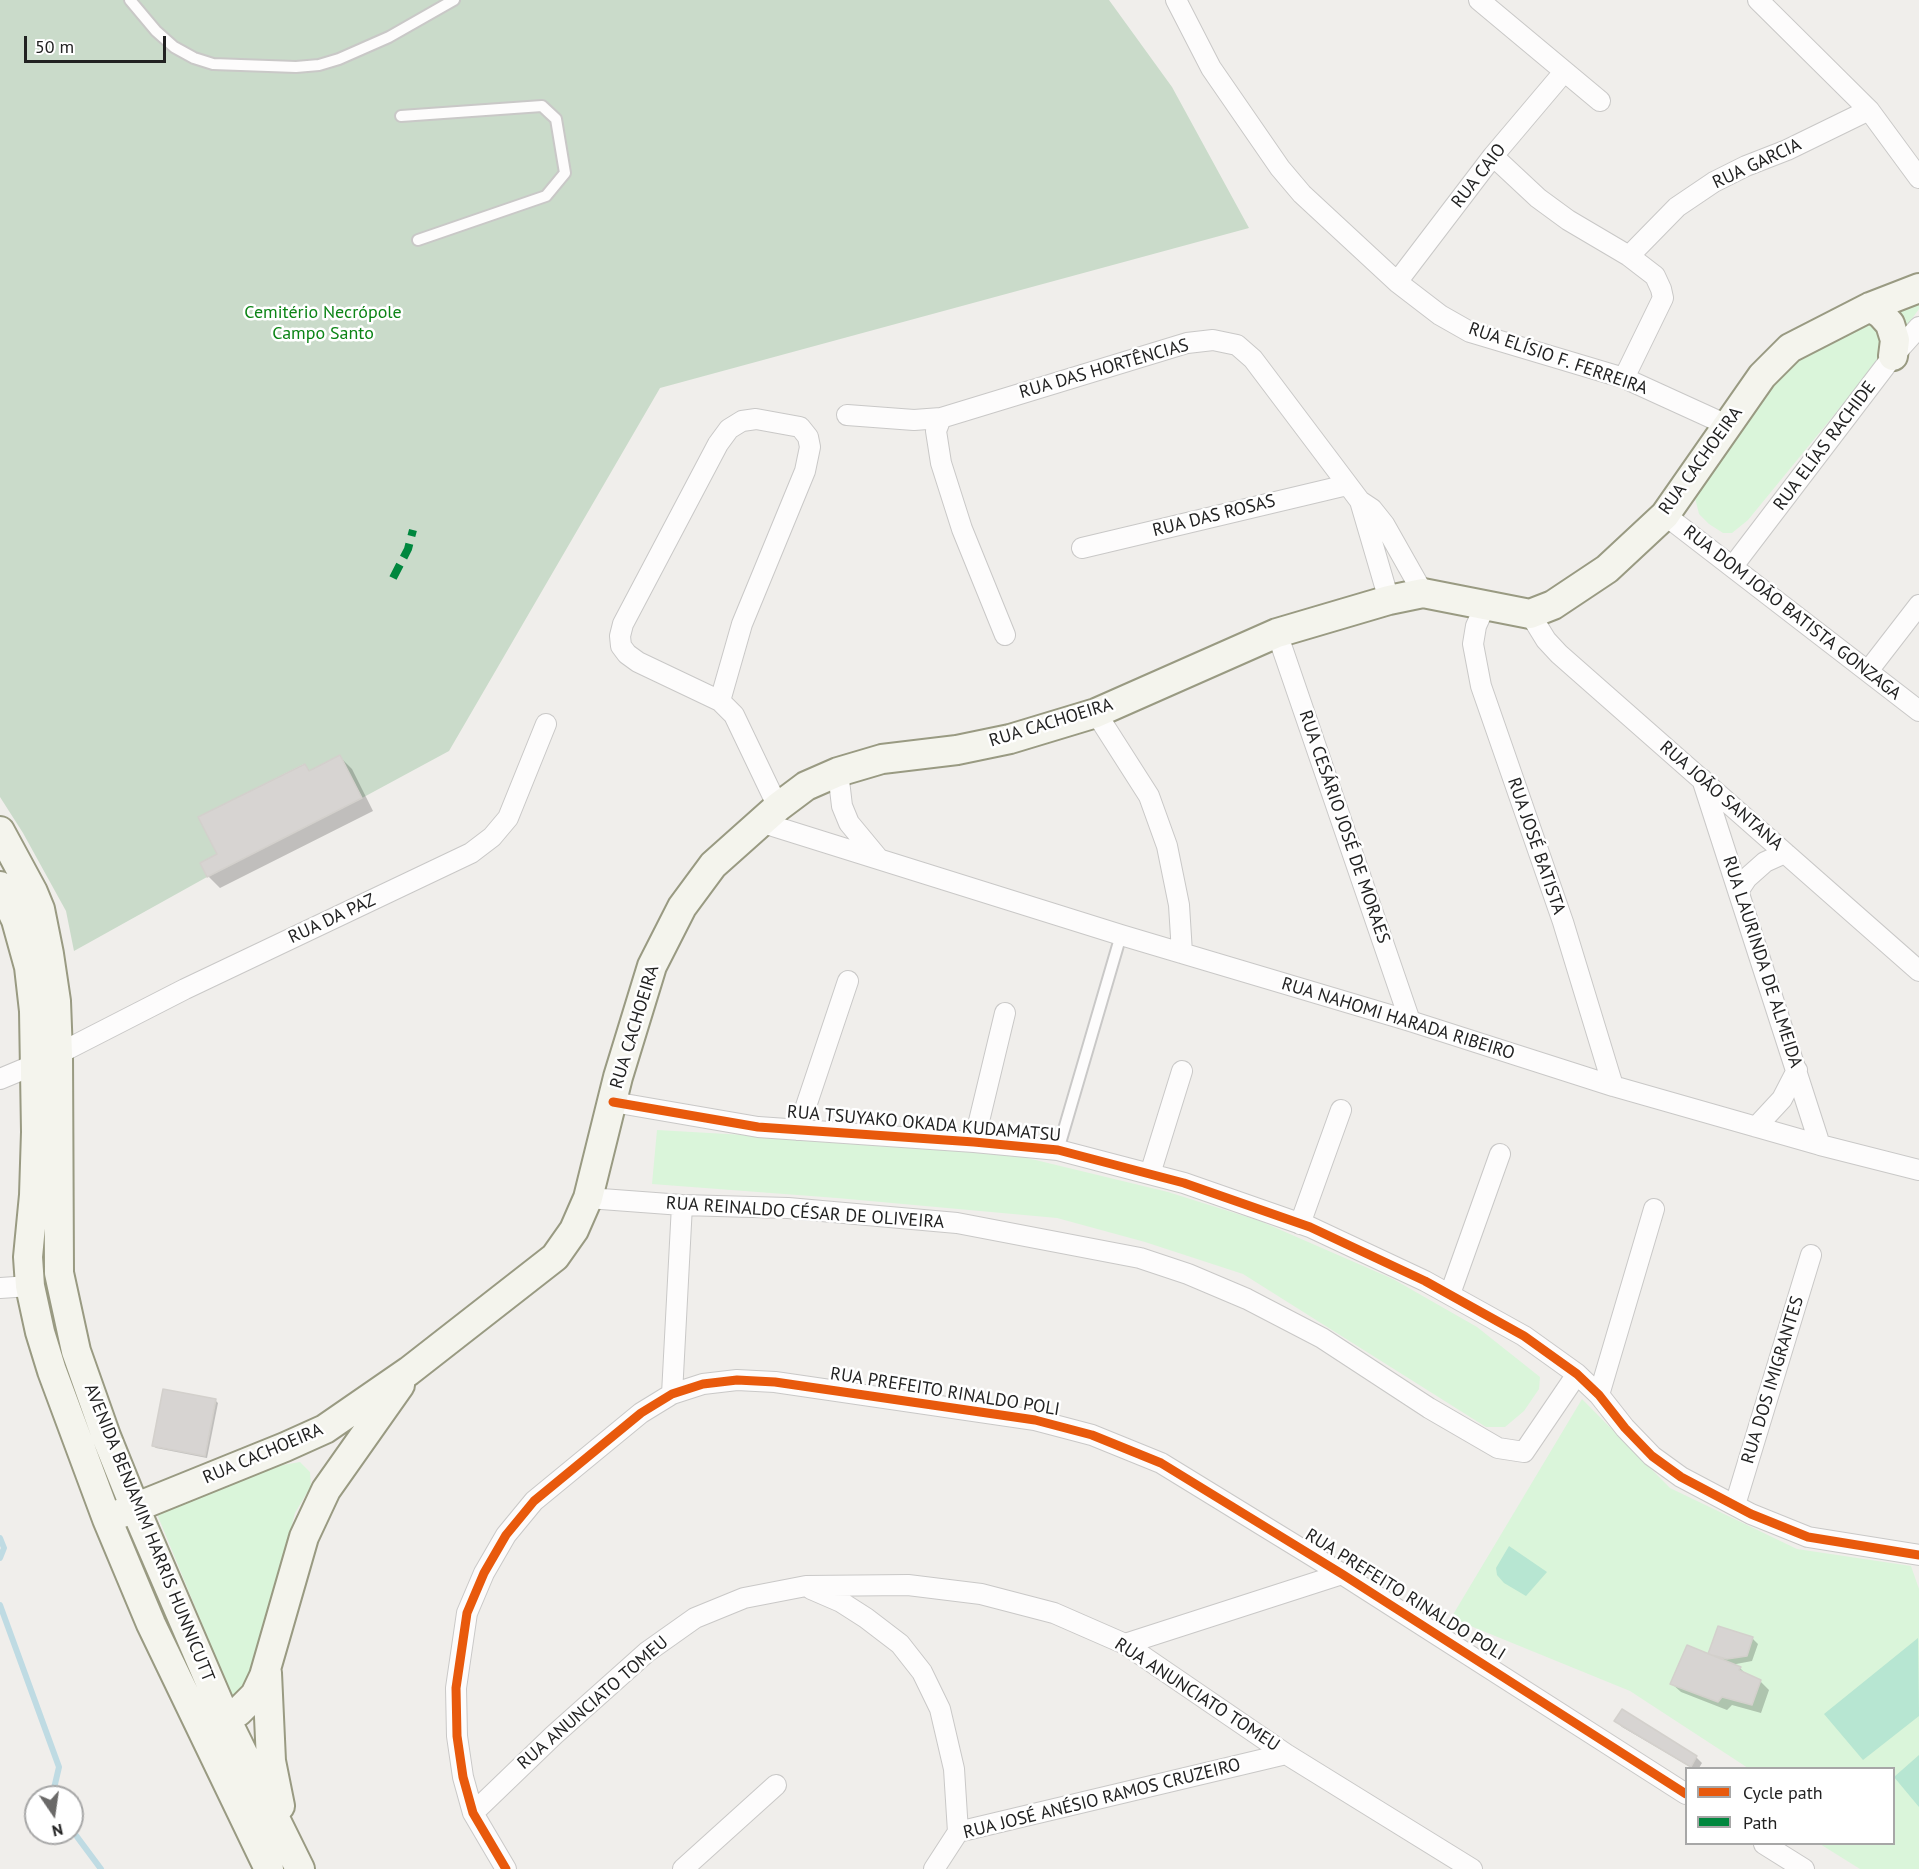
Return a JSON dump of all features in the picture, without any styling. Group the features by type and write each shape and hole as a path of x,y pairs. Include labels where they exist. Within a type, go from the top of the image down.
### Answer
{"main road":[{"name":"RUA CACHOEIRA","path":"104,1521 325,1429 409,1371 555,1257 574,1230 588,1198 652,966 682,907 713,865 769,814 806,786 838,772 882,759 957,750 1010,739 1096,713 1277,633 1389,600 1423,593 1530,614 1553,605 1607,569 1665,515 1762,376 1790,348 1870,308 1919,288"},
{"path":"1870,308 1881,314 1890,324 1895,340 1893,356"},
{"name":"AVENIDA BENJAMIM HARRIS HUNNICUTT","path":"0,831 40,909 50,954 56,1001 47,1059 28,1257 30,1286 40,1332 104,1521 194,1716 269,1869"},
{"name":"AVENIDA BENJAMIM HARRIS HUNNICUTT","path":"0,886 16,920 28,967 34,1011 47,1059 59,1273 76,1351 106,1436 135,1508 225,1717 292,1863"},
{"name":"RUA CACHOEIRA","path":"268,1665 304,1537 326,1490 409,1371"},
{"path":"285,1447 309,1446 321,1451 325,1464 326,1490"},
{"path":"194,1716 204,1719 225,1717 238,1712 250,1702 268,1665"},
{"path":"268,1665 267,1696 271,1761 292,1863"}],"street":[{"name":"RUA ELÍSIO F. FERREIRA","path":"1176,0 1211,68 1280,168 1302,194 1397,282 1440,315 1470,332 1624,378 1728,425"},
{"path":"1479,0 1600,102"},
{"path":"1758,0 1869,110 1919,178"},
{"name":"RUA CAIO","path":"1397,282 1493,156 1564,72"},
{"name":"RUA GARCIA","path":"1629,256 1677,207 1714,182 1869,110"},
{"path":"1493,156 1538,198 1629,256 1655,276 1663,298 1624,378"},
{"name":"RUA ELÍAS RACHIDE","path":"1733,566 1893,356 1919,327"},
{"name":"RUA DAS HORTÊNCIAS","path":"847,415 914,420 941,417 1187,343 1213,340 1238,345 1253,359 1360,501 1372,509 1384,524 1423,593"},
{"path":"941,417 936,431 941,463 962,529 1005,635"},
{"path":"720,701 742,624 805,471 810,447 808,437 800,427 756,419 742,421 729,429 718,444 623,624 620,636 621,646 627,654 648,667 720,701 734,715 769,814"},
{"name":"RUA DAS ROSAS","path":"1082,548 1347,485"},
{"name":"RUA DAS HORTÊNCIAS","path":"1360,501 1389,600"},
{"name":"RUA DOM JOÃO BATISTA GONZAGA","path":"1665,515 1919,711"},
{"path":"1868,670 1919,605"},
{"name":"RUA JOSÉ BATISTA","path":"1485,606 1476,626 1473,644 1480,686 1563,922 1613,1086"},
{"name":"RUA JOÃO SANTANA","path":"1530,614 1546,640 1559,654 1919,971"},
{"name":"RUA CESÁRIO JOSÉ DE MORAES","path":"1277,633 1410,1021"},
{"path":"1096,713 1149,796 1167,846 1179,905 1182,953"},
{"name":"RUA DA PAZ","path":"0,1078 47,1059 185,989 471,853 492,837 508,818 546,724"},
{"path":"838,772 842,806 849,823 880,860"},
{"name":"RUA LAURINDA DE ALMEIDA","path":"1702,779 1820,1145"},
{"name":"RUA NAHOMI HARADA RIBEIRO","path":"769,814 880,860 1121,935 1410,1021 1613,1086 1820,1145 1919,1170"},
{"path":"1739,890 1747,878 1765,862 1785,853"},
{"path":"798,1130 848,981"},
{"path":"974,1142 1005,1013"},
{"path":"1756,1127 1782,1099 1797,1070"},
{"path":"1150,1174 1182,1071"},
{"name":"RUA TSUYAKO OKADA KUDAMATSU","path":"613,1102 758,1127 1058,1150 1184,1183 1300,1224 1425,1281 1524,1336 1577,1374 1599,1395 1625,1428 1652,1456 1682,1477 1735,1505 1808,1537 1919,1555"},
{"path":"1300,1224 1341,1110"},
{"path":"1450,1294 1500,1154"},
{"name":"RUA REINALDO CÉSAR DE OLIVEIRA","path":"588,1198 682,1205 788,1208 957,1223 1140,1258 1188,1274 1247,1299 1322,1338 1429,1408 1498,1448 1524,1452 1577,1374"},
{"path":"672,1394 682,1205"},
{"path":"1599,1395 1654,1209"},
{"name":"RUA DOS IMIGRANTES","path":"1735,1505 1811,1255"},
{"path":"0,1288 30,1286"},
{"name":"RUA PREFEITO RINALDO POLI","path":"506,1869 473,1813 463,1778 457,1736 456,1688 467,1613 484,1573 506,1535 534,1501 641,1413 672,1394 703,1384 737,1380 775,1382 1035,1420 1092,1435 1161,1463 1342,1574 1685,1793"},
{"path":"1125,1644 1342,1574"},
{"name":"RUA ANUNCIATO TOMEU","path":"473,1813 554,1735 647,1652 695,1617 744,1598 806,1586 908,1585 981,1594 1054,1613 1125,1644 1286,1754 1472,1869"},
{"path":"806,1586 841,1602 867,1618 900,1644 922,1672 940,1709 954,1769 958,1832"},
{"name":"RUA JOSÉ ANÉSIO RAMOS CRUZEIRO","path":"934,1869 958,1832 1286,1754"},
{"path":"683,1869 776,1785"},
{"path":"1766,1845 1804,1869"}],"lane":[{"path":"130,0 174,47 194,58 213,64 296,67 319,65 349,55 389,37 454,0"},
{"path":"401,116 542,106 556,119 565,173 546,196 418,240"},
{"path":"1058,1150 1121,935"}],"green space":[{"name":"Cemitério Necrópole Campo Santo","path":"0,0 1109,0 1172,87 1249,228 660,388 449,751 362,798 340,756 309,771 304,764 199,817 217,854 200,863 207,877 74,951 66,911 23,833 0,797"},
{"path":"1919,300 1919,309 1906,327 1748,520 1732,533 1723,533 1709,524 1699,514 1695,498 1695,484 1803,349"},
{"path":"657,1130 990,1149 1168,1192 1260,1221 1393,1279 1477,1327 1540,1377 1539,1389 1524,1411 1505,1427 1486,1427 1243,1274 1145,1242 1057,1218 652,1184"},
{"path":"1582,1399 1670,1488 1797,1549 1911,1566 1919,1589 1919,1869 1860,1869 1822,1845 1895,1845 1895,1767 1746,1767 1630,1691 1451,1618"},
{"path":"300,1462 310,1472 311,1486 295,1513 253,1681 234,1702 157,1514 277,1466"},
{"path":"1509,1546 1547,1572 1526,1596 1504,1583 1497,1575 1496,1568"},
{"path":"1918,1638 1919,1716 1863,1760 1824,1714"},
{"path":"1919,1755 1919,1807 1895,1778"}],"building":[{"path":"340,755 362,798 207,877 200,863 217,854 198,817 305,764 309,771"},
{"path":"163,1389 216,1399 205,1456 152,1446"},
{"path":"1718,1626 1753,1637 1747,1656 1727,1659 1708,1654"},
{"path":"1687,1645 1741,1667 1739,1670 1761,1680 1752,1705 1722,1697 1718,1702 1670,1684"},
{"path":"1622,1709 1697,1756 1691,1767 1614,1721"}],"waterway":[{"path":"0,1538 4,1548 0,1558"},
{"path":"0,1605 59,1767 55,1785"},
{"path":"83,1845 101,1869"}],"marked path":[{"path":"393,578 408,549 413,530"}],"cycle path":[{"path":"613,1102 758,1127 1058,1150 1184,1183 1310,1227 1425,1281 1524,1336 1577,1374 1599,1395 1625,1428 1652,1456 1681,1477 1751,1514 1808,1537 1919,1555"},
{"path":"506,1869 473,1813 463,1777 457,1736 456,1688 467,1613 484,1573 506,1535 534,1501 641,1413 672,1394 703,1384 737,1380 775,1382 1035,1420 1092,1435 1161,1463 1342,1574 1685,1793"}]}
